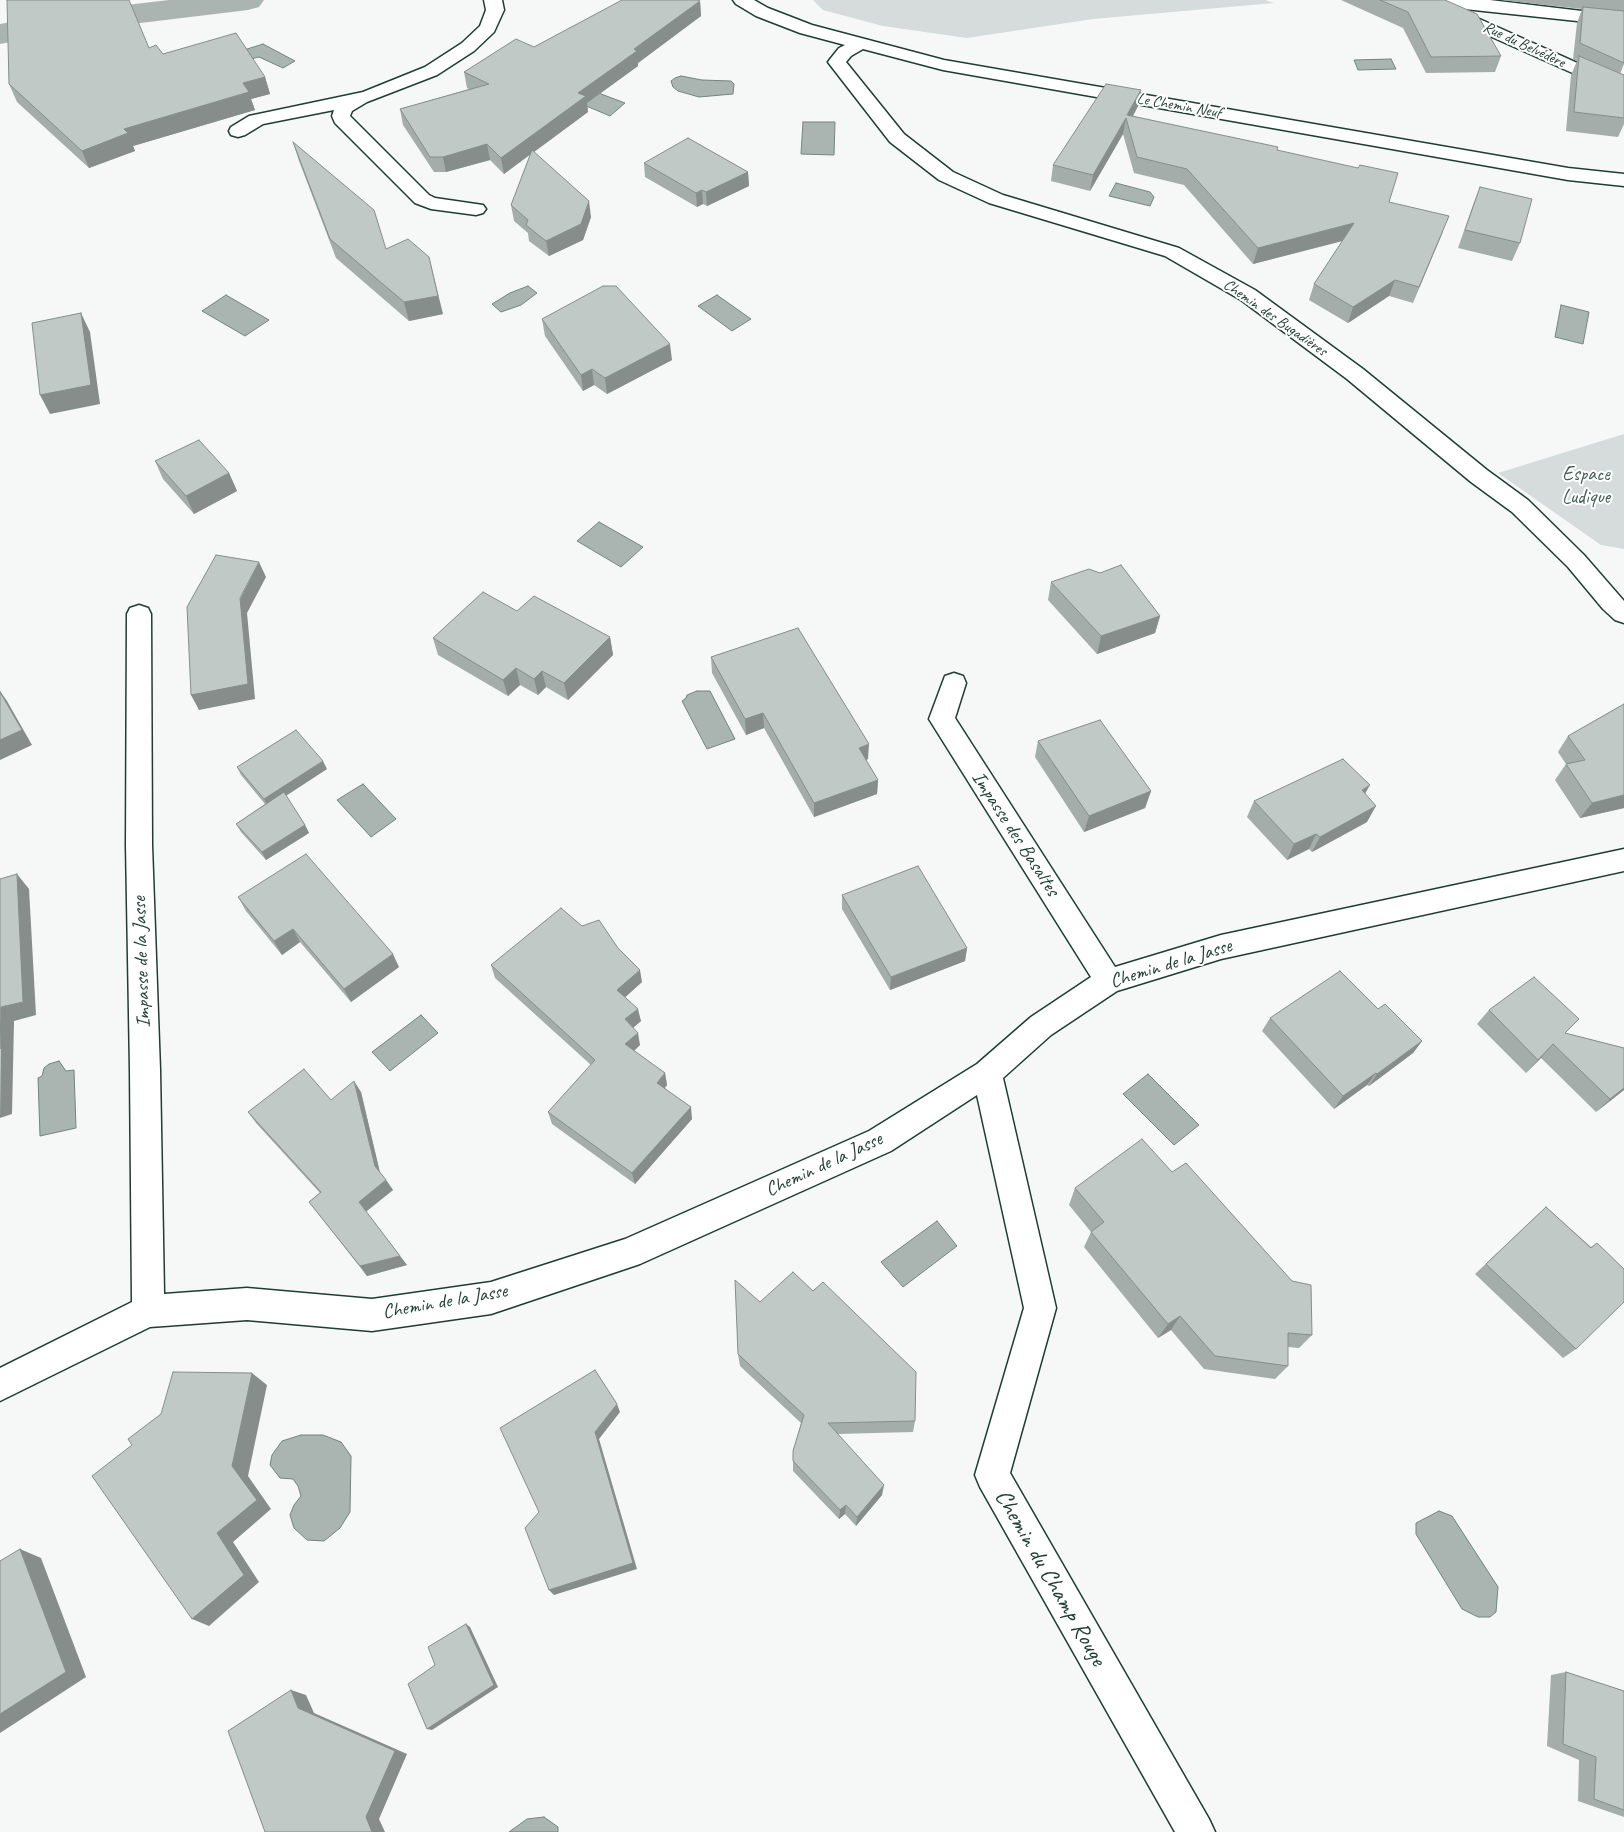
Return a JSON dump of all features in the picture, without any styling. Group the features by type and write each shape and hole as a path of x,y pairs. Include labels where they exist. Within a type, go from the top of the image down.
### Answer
{"street":[{"path":"238,130 256,120 339,104 391,89 430,71 468,47 491,24 495,10 493,0"},
{"name":"Le Chemin Neuf","path":"742,0 762,12 806,29 943,65 1568,174 1624,180"},
{"path":"1428,2 1472,3 1624,21"},
{"name":"Rue du Belvédère","path":"1428,2 1624,91"},
{"name":"Chemin des Bugadières","path":"860,44 845,52 837,62 897,138 946,176 996,199 1172,252 1248,295 1354,374 1479,476 1520,506 1576,561 1611,603 1624,614"},
{"path":"361,98 344,108 341,116 342,119 422,199 431,203 476,209"},
{"name":"Impasse de la Jasse","path":"140,614 139,845 145,1070 148,1311"},
{"name":"Impasse des Basaltes","path":"954,684 942,719 1109,980"},
{"name":"Chemin de la Jasse","path":"0,1385 148,1311 247,1304 372,1315 491,1298 629,1253 871,1145 987,1073 1040,1026 1109,980 1221,947 1624,860"},
{"name":"Chemin du Champ Rouge","path":"987,1073 1040,1308 992,1475 1196,1832"}],"green space":[{"path":"813,0 1265,0 1274,3 1093,19 967,38 883,26 823,10"},
{"name":"Espace Ludique","path":"1624,434 1624,549 1601,545 1498,473"}],"shaded area":[{"path":"263,44 295,61 283,68 259,57 251,59 244,50"},
{"path":"1391,59 1396,69 1358,70 1354,60"},
{"path":"681,76 702,80 731,81 734,84 733,94 699,97 678,91 673,87 671,81"},
{"path":"580,86 625,103 610,116 565,97"},
{"path":"803,122 835,122 834,155 801,154"},
{"path":"1116,183 1150,192 1154,197 1150,206 1109,196"},
{"path":"528,286 537,293 521,305 501,312 492,304 510,293"},
{"path":"226,295 269,320 245,336 202,311"},
{"path":"717,295 751,319 732,331 698,306"},
{"path":"1561,305 1589,312 1583,344 1555,337"},
{"path":"599,522 643,547 621,567 577,541"},
{"path":"697,691 710,691 735,739 707,749 682,701 687,695"},
{"path":"363,784 396,819 371,837 337,800"},
{"path":"421,1015 438,1033 390,1071 372,1052"},
{"path":"59,1061 66,1071 74,1070 76,1128 40,1136 38,1078 42,1076 44,1068 49,1064"},
{"path":"1148,1074 1199,1125 1174,1145 1123,1094"},
{"path":"937,1221 957,1246 903,1287 881,1262"},
{"path":"301,1435 323,1435 341,1442 351,1456 350,1512 340,1528 324,1541 307,1540 294,1528 290,1515 294,1505 301,1496 298,1486 293,1479 280,1478 270,1465 272,1455 282,1441"},
{"path":"1439,1511 1452,1516 1498,1587 1496,1612 1490,1617 1478,1617 1462,1609 1416,1534 1416,1523"},
{"path":"544,1817 558,1827 558,1832 509,1832 527,1819"}],"building":[{"path":"7,0 129,0 149,48 156,45 163,54 236,33 265,77 243,83 249,92 124,129 128,133 82,151 9,84"},
{"path":"622,0 700,1 634,49 637,51 578,93 586,96 501,158 487,144 443,157 430,157 400,109 489,84 464,72 516,39 534,47"},
{"path":"1380,0 1445,0 1477,14 1501,56 1431,57 1408,12"},
{"path":"1583,7 1624,11 1624,63 1580,43"},
{"path":"1579,56 1624,75 1624,118 1574,112"},
{"path":"1106,84 1141,90 1127,115 1278,147 1277,150 1358,168 1360,165 1398,173 1389,202 1449,216 1419,287 1395,280 1353,307 1314,284 1354,223 1258,248 1187,169 1137,157 1126,118 1093,175 1053,165"},
{"path":"688,138 748,172 706,192 702,190 696,193 644,163"},
{"path":"293,142 374,210 386,249 408,239 429,257 438,296 404,302 330,239"},
{"path":"532,150 589,201 581,224 546,241 526,225 528,220 511,205"},
{"path":"1480,187 1532,199 1520,243 1465,230"},
{"path":"603,286 616,286 670,344 605,378 592,369 581,375 542,319"},
{"path":"81,313 91,385 40,395 32,323"},
{"path":"199,440 229,473 186,496 155,461"},
{"path":"216,555 259,562 240,598 248,684 191,695 187,607"},
{"path":"1121,565 1160,616 1101,636 1051,582 1089,569 1100,573"},
{"path":"483,592 517,611 534,596 610,637 564,683 542,671 534,679 516,668 503,680 433,638"},
{"path":"798,628 869,744 859,748 878,780 814,803 763,713 745,719 711,657"},
{"path":"0,692 22,730 0,740"},
{"path":"1624,704 1624,795 1592,803 1566,764 1585,760 1568,736"},
{"path":"1100,720 1151,791 1089,816 1038,741"},
{"path":"296,730 323,761 264,799 237,767"},
{"path":"1343,759 1370,785 1362,790 1376,806 1320,837 1316,834 1294,844 1254,801"},
{"path":"284,792 305,825 262,852 236,824"},
{"path":"306,854 393,954 344,989 293,929 274,941 238,897"},
{"path":"918,866 967,948 891,977 842,895"},
{"path":"17,874 23,1002 1,1007 0,1049 0,879"},
{"path":"561,908 582,926 599,920 618,948 640,970 617,990 638,1009 625,1019 638,1033 625,1044 665,1073 657,1083 691,1107 632,1173 548,1112 595,1060 491,965"},
{"path":"1340,971 1378,1009 1385,1004 1422,1041 1343,1096 1270,1018"},
{"path":"1534,977 1579,1019 1565,1033 1624,1048 1624,1088 1610,1099 1553,1044 1538,1060 1489,1010"},
{"path":"304,1069 331,1100 354,1081 375,1166 386,1180 359,1202 400,1256 360,1266 309,1202 321,1192 248,1112"},
{"path":"1142,1139 1172,1172 1186,1163 1292,1281 1311,1285 1312,1335 1288,1333 1288,1366 1215,1356 1180,1316 1168,1324 1091,1232 1104,1222 1075,1188"},
{"path":"1546,1207 1591,1248 1597,1243 1624,1269 1624,1302 1576,1349 1486,1264"},
{"path":"793,1272 813,1291 823,1282 916,1372 915,1421 828,1423 884,1485 857,1517 846,1505 840,1510 793,1461 793,1451 804,1415 738,1354 735,1280 760,1302"},
{"path":"595,1370 617,1404 595,1432 633,1563 549,1590 525,1528 539,1512 500,1428"},
{"path":"173,1372 252,1373 232,1466 257,1500 217,1533 244,1575 192,1619 92,1476 132,1445 128,1439 161,1414"},
{"path":"20,1549 66,1672 0,1714 0,1561"},
{"path":"466,1624 494,1685 427,1729 408,1684 435,1665 428,1647"},
{"path":"1566,1672 1624,1691 1624,1810 1594,1799 1596,1757 1563,1744"},
{"path":"291,1690 298,1708 395,1751 366,1817 372,1832 265,1832 228,1731"}],"waterway":[{"path":"0,34 58,23 248,0"}]}
